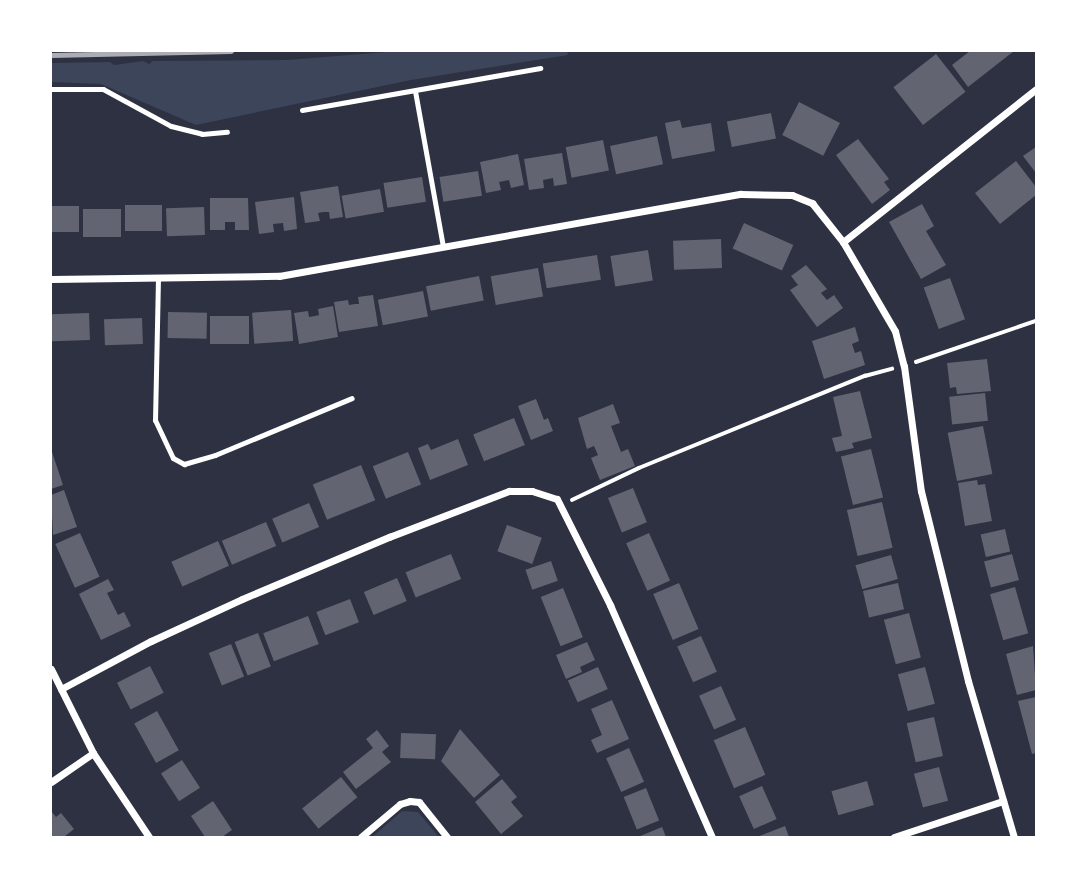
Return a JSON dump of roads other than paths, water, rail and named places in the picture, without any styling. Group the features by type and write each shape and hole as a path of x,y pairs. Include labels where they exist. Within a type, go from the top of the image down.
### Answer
{"street":[{"path":"843,242 1036,89"},
{"path":"51,279 279,275 707,199 766,192 792,195 812,203 843,242 895,331 904,366 921,491 968,681 1014,837"},
{"path":"61,689 151,641 242,599 509,491 533,491 557,499 610,605 712,837"},
{"path":"51,670 93,753 149,837"},
{"path":"51,782 93,753"},
{"path":"361,837 400,804 410,801 419,803 447,837"},
{"path":"894,837 1003,801"}],"lane":[{"path":"302,110 540,68"},
{"path":"51,89 103,89 171,126 202,134 227,132"},
{"path":"415,91 443,247"},
{"path":"158,278 155,420 173,458 184,464 215,455 352,398"}],"railway":[{"path":"51,55 231,51"}]}
